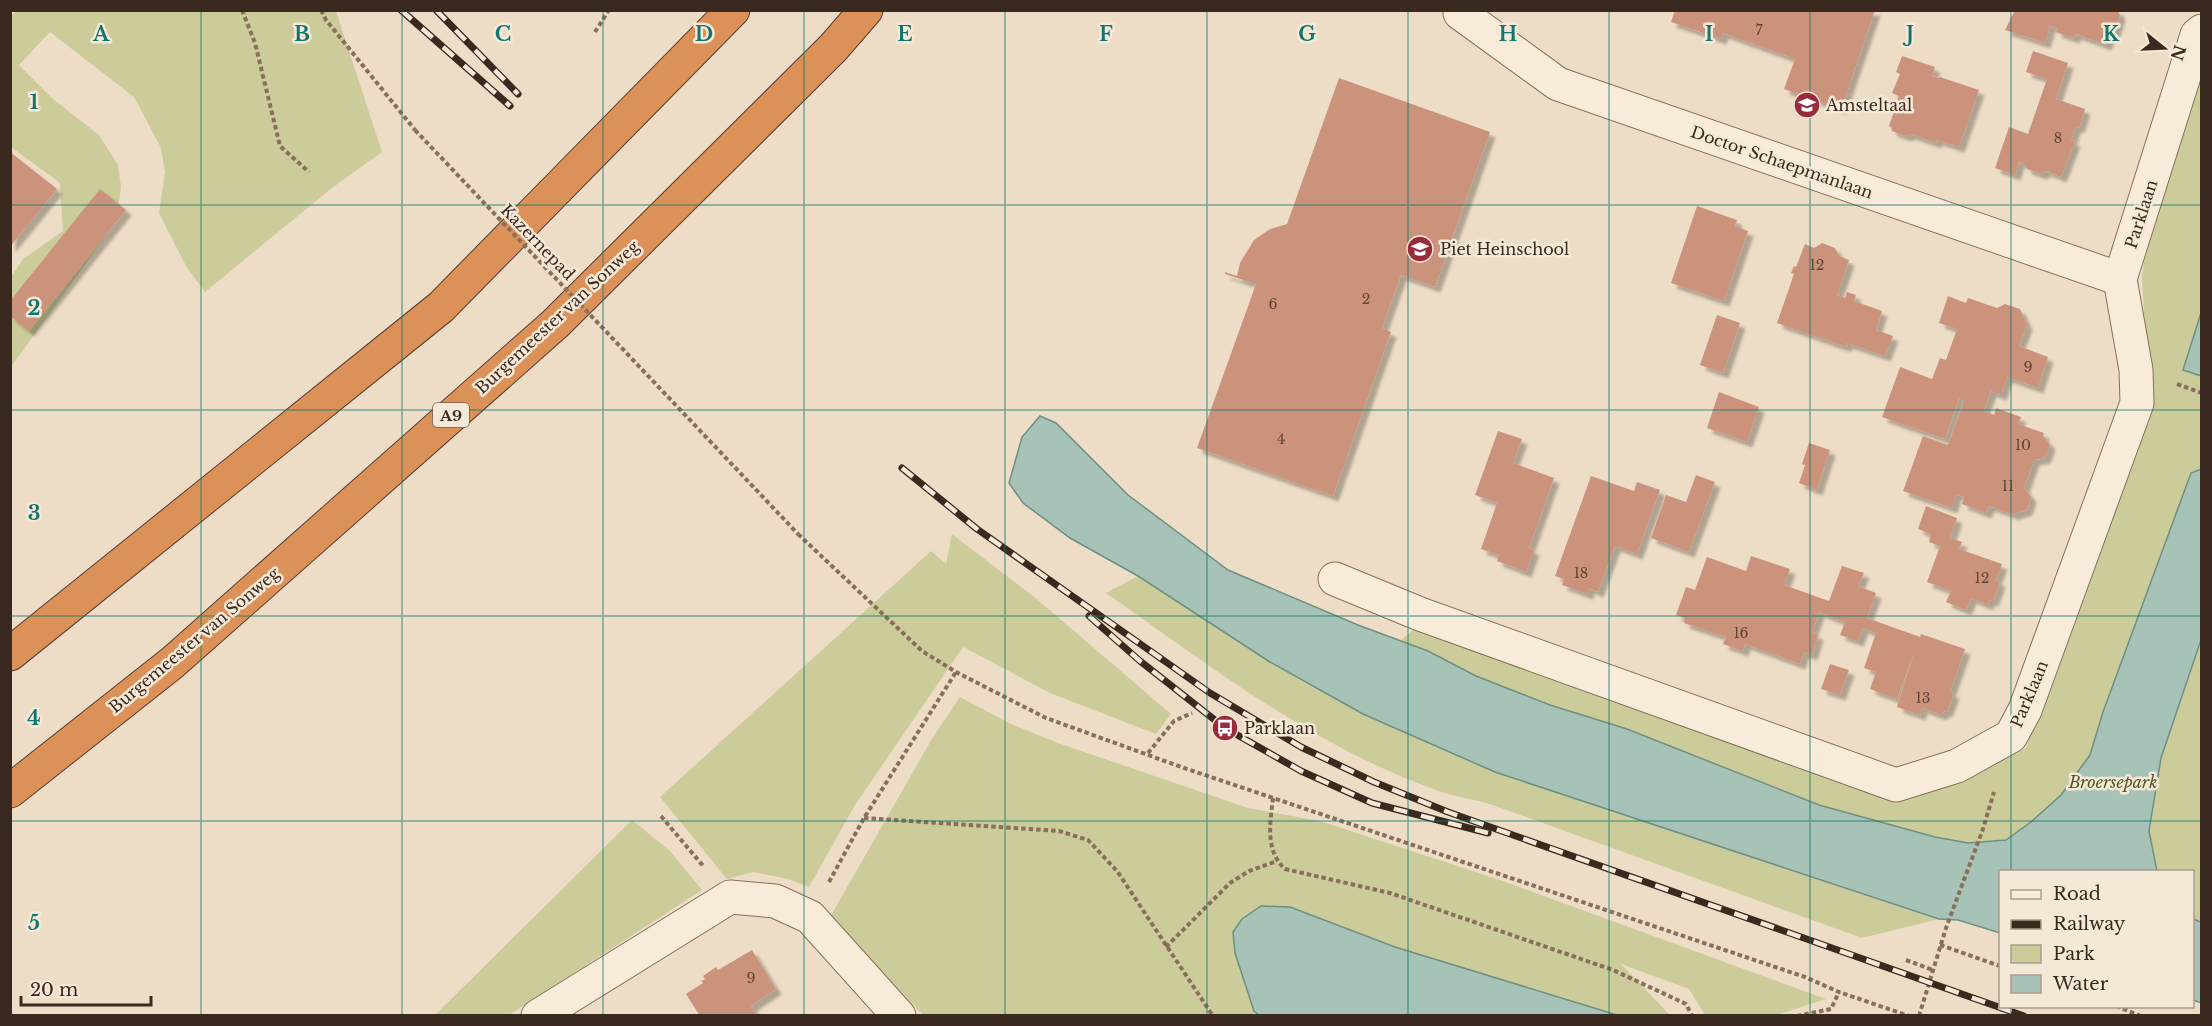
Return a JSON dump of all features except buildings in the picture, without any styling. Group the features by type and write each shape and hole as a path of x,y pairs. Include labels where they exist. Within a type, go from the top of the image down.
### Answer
{"highway":[{"path":"10,654 441,307 733,10"},
{"name":"Burgemeester van Sonweg","path":"10,791 172,663 555,324 833,48 866,10"}],"street":[{"name":"Doctor Schaepmanlaan","path":"1460,13 1558,84 2120,279"},
{"name":"Parklaan","path":"1335,579 1420,614 1896,785 1957,766 2011,736 2025,710 2137,403 2136,370 2120,279 2197,36 2202,31"},
{"path":"538,1016 730,897 775,901 810,917 899,1016"}],"path":[{"path":"242,10 255,43 280,146 309,172"},
{"name":"Kazernepad","path":"321,10 326,20 415,130 798,534 922,651 956,672 1046,718 1273,798 1805,977 1839,992 1909,1016"},
{"path":"595,32 609,10"},
{"path":"810,917 864,818 956,672"},
{"path":"1148,753 1174,721 1192,713"},
{"path":"1273,798 1269,832 1276,861 1285,869 1390,893 1613,970 1686,1004 1692,1016"},
{"path":"661,816 730,897"},
{"path":"864,818 1059,831 1088,840 1117,871 1213,1016"},
{"path":"1919,1016 1940,945 1983,829"},
{"path":"1166,947 1230,884 1249,871 1276,861"},
{"path":"1940,945 1999,965"},
{"path":"1906,960 1933,970"},
{"path":"1797,1016 1831,1009 1839,992"},
{"path":"2121,1008 2141,1016"}],"green space":[{"path":"16,11 336,11 382,152 332,188 205,292 186,266 159,213 165,172 161,148 134,97 50,32 19,65 53,99 99,135 118,165 121,187 119,202 107,234 11,367 11,277 23,259 63,231 60,183 11,147 10,18"},
{"name":"Broersepark","path":"2201,77 2201,932 2194,929 2194,870 2036,870 1957,841 1819,805 1627,729 1550,705 1476,676 1428,651 1400,641 1421,623 1450,638 1906,800 2026,748 2132,459 2145,328 2142,279 2144,262 2166,182"},
{"path":"952,534 1038,600 1171,714 1156,734 1050,693 963,647 855,805 809,887 788,879 753,872 727,879 660,797 931,551 946,564"},
{"path":"1138,576 1270,662 1495,772 1939,919 1862,938 1490,804 1454,796 1388,771 1345,750 1263,702 1106,593"},
{"path":"960,697 1011,724 1058,743 1248,808 1320,821 1503,881 1826,999 1777,1015 1705,1015 1689,989 1621,964 1670,1015 1617,1015 1395,947 1290,907 1235,954 1254,1011 1259,1015 923,1015 830,917 933,737"},
{"path":"632,820 670,851 702,890 509,1015 434,1016"}],"water":[{"path":"2201,313 2201,376 2183,370"},
{"path":"1040,416 1056,423 1128,495 1228,570 1358,625 1428,651 1476,676 1550,705 1627,729 1819,805 1935,837 1968,843 2006,840 2031,822 2061,795 2090,755 2103,712 2191,473 2201,469 2201,640 2161,758 2149,831 2157,870 1999,870 1999,933 1958,920 1939,919 1495,772 1363,714 1270,662 1138,576 1070,538 1023,503 1009,483 1022,437"},
{"path":"1261,906 1290,907 1395,947 1617,1015 1259,1015 1254,1011 1235,953 1233,932 1242,919"},
{"path":"2194,919 2201,922 2201,1003 2194,1000"}],"railway":[{"path":"401,10 510,106"},
{"path":"436,10 518,94"},
{"path":"902,468 977,529 1210,693 1301,747 1374,782 1448,812 1999,1007"},
{"path":"1089,616 1140,661 1225,728 1301,771 1372,803 1488,833"},
{"path":"2001,1008 2024,1016"}],"place":[{"name":"Amsteltaal","path":"1807,105"},
{"name":"Piet Heinschool","path":"1420,249"},
{"name":"Parklaan","path":"1225,728"}]}
